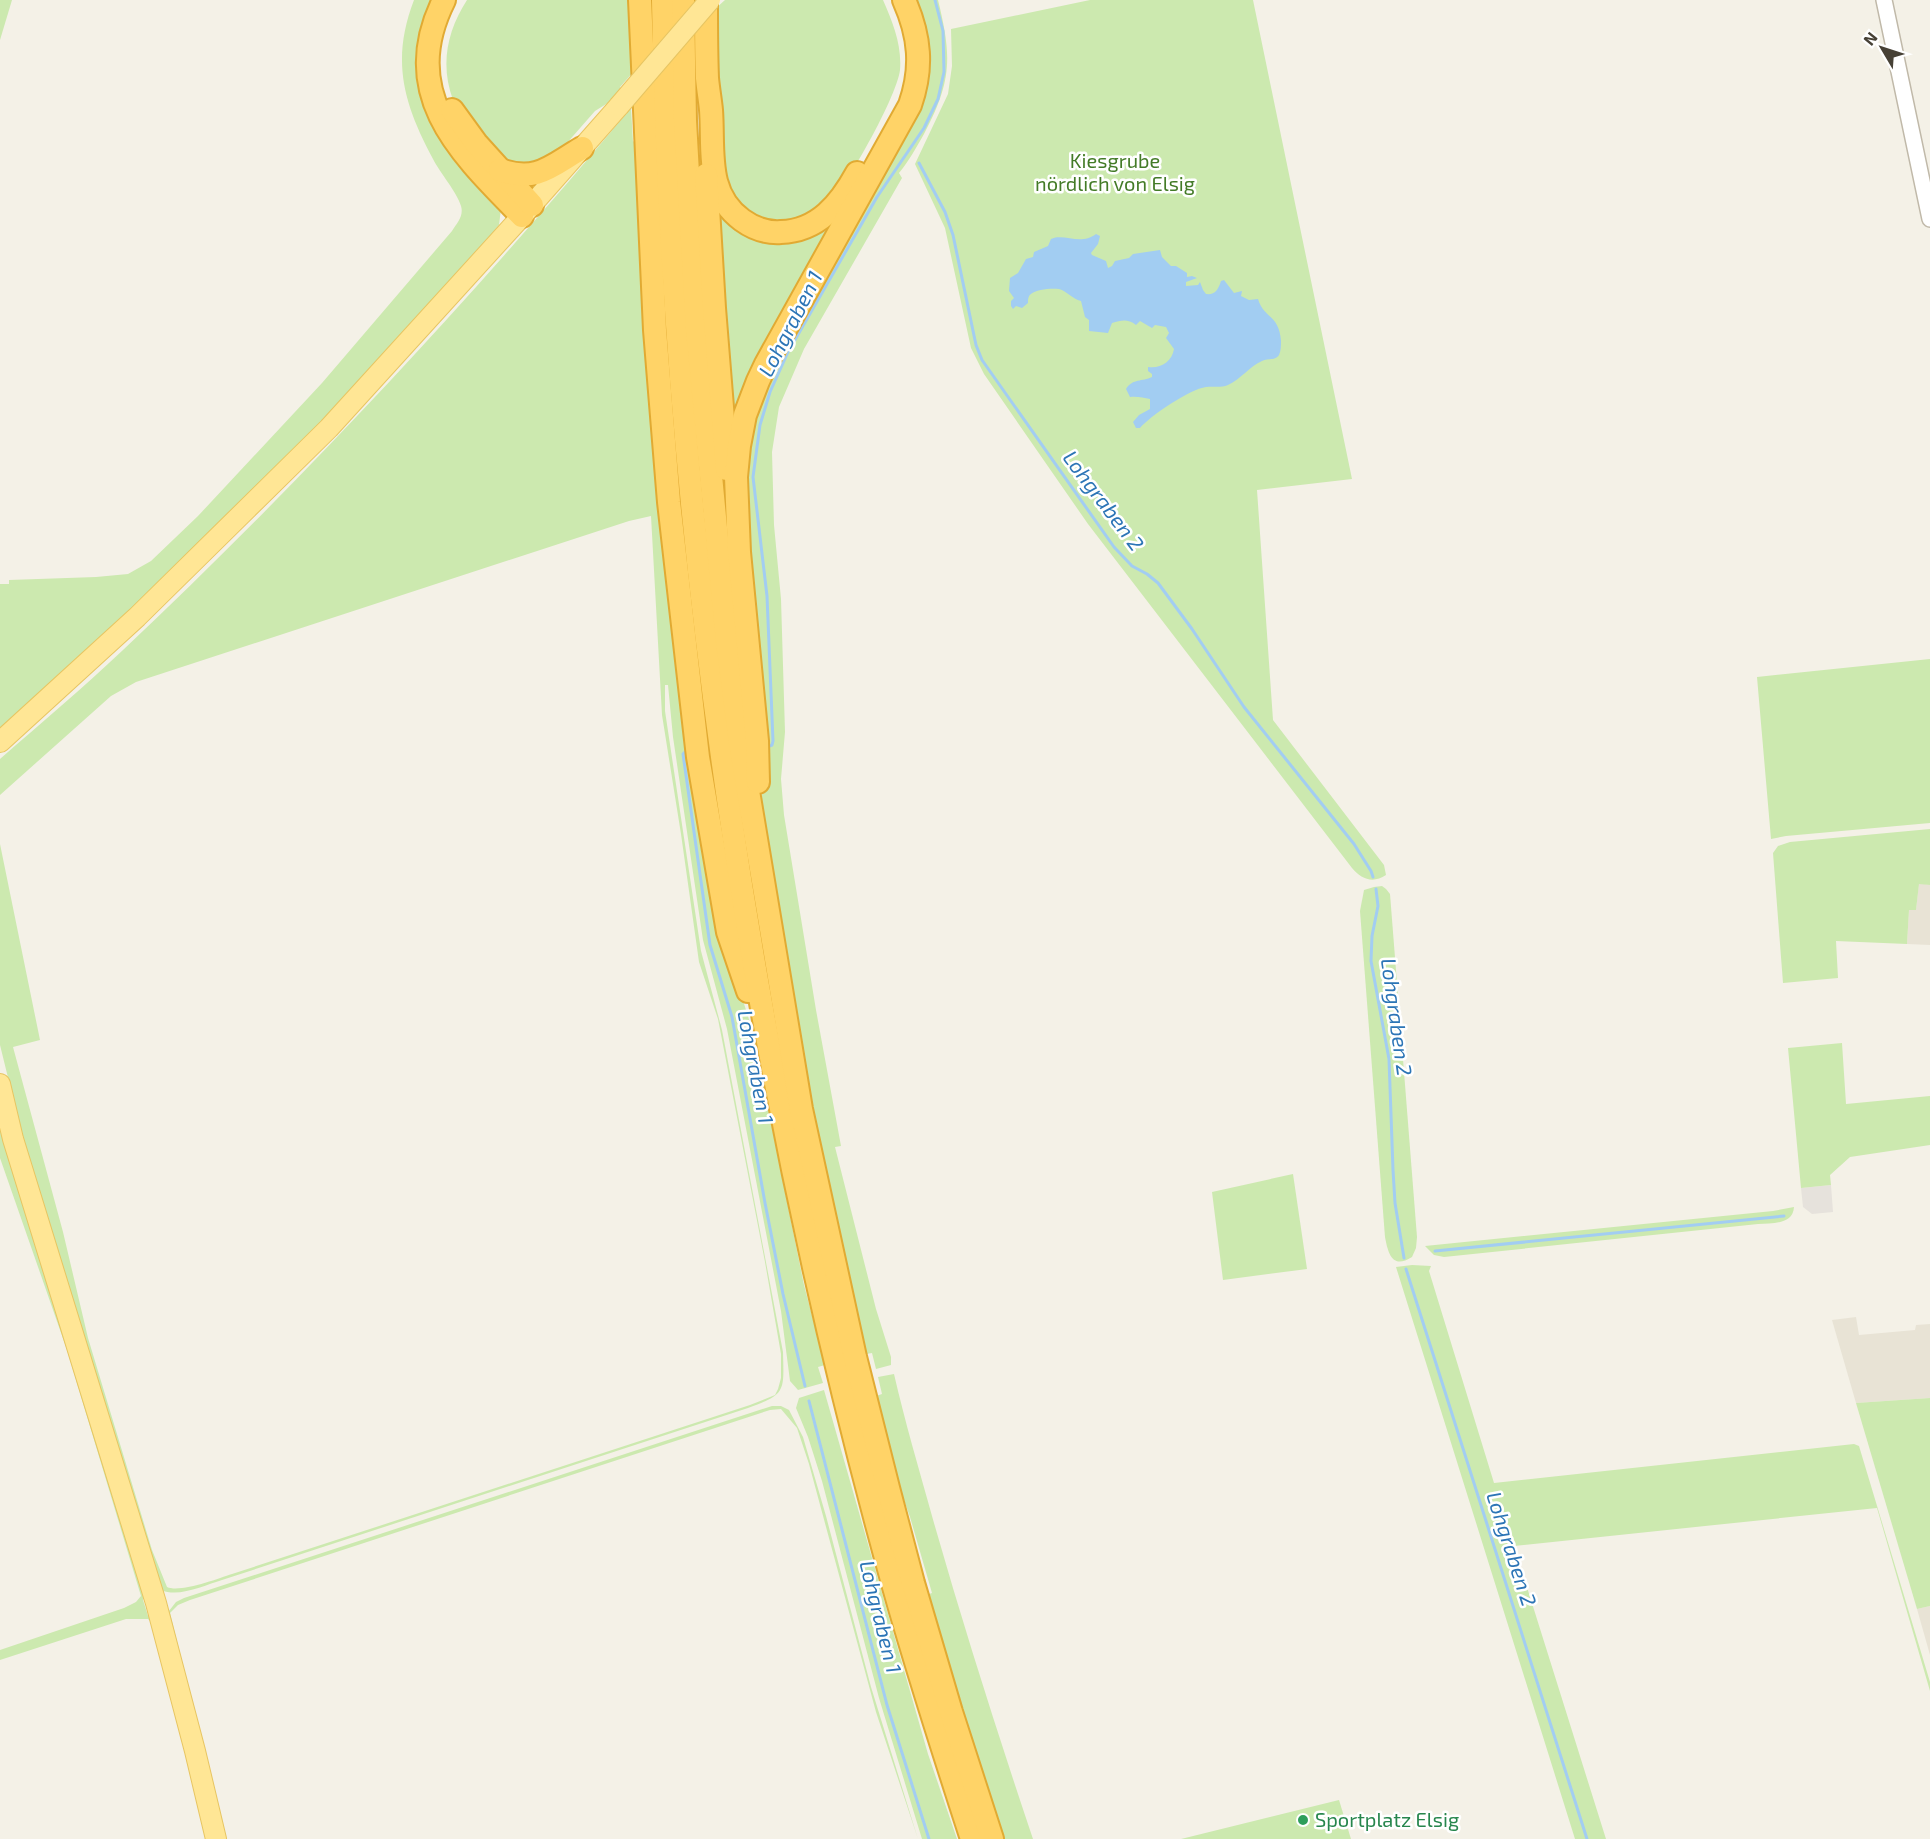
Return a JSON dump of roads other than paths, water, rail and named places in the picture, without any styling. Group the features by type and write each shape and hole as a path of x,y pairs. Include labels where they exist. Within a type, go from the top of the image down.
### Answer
{"highway":[{"path":"444,0 428,43 427,69 433,101 457,145 527,211"},
{"path":"460,0 443,40 440,64 447,99 458,118 500,170 527,211"},
{"path":"640,0 655,330 669,502 698,757 728,932 772,1061"},
{"path":"663,0 665,121 677,330 691,497 719,739 772,1061 809,1243 846,1359"},
{"path":"683,0 685,133 697,330 709,471 740,743 801,1109 846,1359 894,1588 972,1839"},
{"path":"708,0 706,178 728,487 732,526 738,552"},
{"path":"707,78 711,111 713,176 716,188 726,205 744,222 760,229 779,232 807,227 824,217 850,186 900,90 905,68 904,47 899,26 888,0"},
{"path":"757,846 757,741 738,552 736,494 738,460 744,423 754,390 775,348 904,118 914,93 919,66 918,44 913,21 904,0"},
{"path":"500,170 518,175 531,175 544,171 582,148"},
{"path":"856,1401 992,1839"}],"main road":[{"path":"0,742 145,610 329,428 527,211 708,0"},
{"path":"0,1084 13,1139 156,1604 187,1718 216,1839"}],"street":[{"path":"1884,0 1930,219"}],"water":[{"path":"1096,234 1100,236 1098,244 1091,253 1106,261 1108,268 1115,261 1129,258 1133,254 1160,250 1162,257 1171,266 1176,266 1187,273 1187,277 1197,278 1186,282 1186,286 1198,285 1200,282 1206,294 1212,294 1224,280 1234,293 1242,291 1241,296 1249,300 1258,299 1280,332 1279,355 1258,363 1228,385 1206,387 1190,393 1161,410 1140,428 1136,428 1133,422 1139,415 1150,409 1150,399 1130,397 1126,389 1135,382 1152,377 1148,367 1161,366 1171,358 1174,349 1166,338 1169,333 1166,327 1155,325 1152,328 1140,321 1136,325 1122,321 1112,323 1108,333 1089,331 1089,320 1085,317 1081,301 1059,289 1033,292 1028,298 1028,303 1022,308 1016,306 1013,309 1011,306 1014,298 1009,291 1010,278 1018,273 1026,259 1033,257 1034,252 1048,246 1051,239 1062,237 1084,239"}],"waterway":[{"name":"Lohgraben 1","path":"767,747 772,745 773,741 767,596 753,477 760,425 770,392 788,352 877,197 924,128 938,99 944,72 943,31 935,0"},
{"name":"Lohgraben 2","path":"919,163 945,212 953,235 976,345 982,360 1114,547 1132,566 1158,583 1244,707 1354,844 1373,877"},
{"name":"Lohgraben 1","path":"686,751 683,754 710,945 732,1017 783,1294 805,1386"},
{"name":"Lohgraben 2","path":"1376,889 1378,906 1372,936 1371,961 1389,1059 1395,1203 1404,1258"},
{"path":"1435,1251 1784,1216"},
{"name":"Lohgraben 2","path":"1406,1269 1587,1839"},
{"name":"Lohgraben 1","path":"809,1401 887,1705 929,1839"}],"place":[{"name":"Sportplatz Elsig","path":"1303,1820"}],"park label":[{"name":"Kiesgrube nördlich von Elsig","path":"1115,172"}]}
